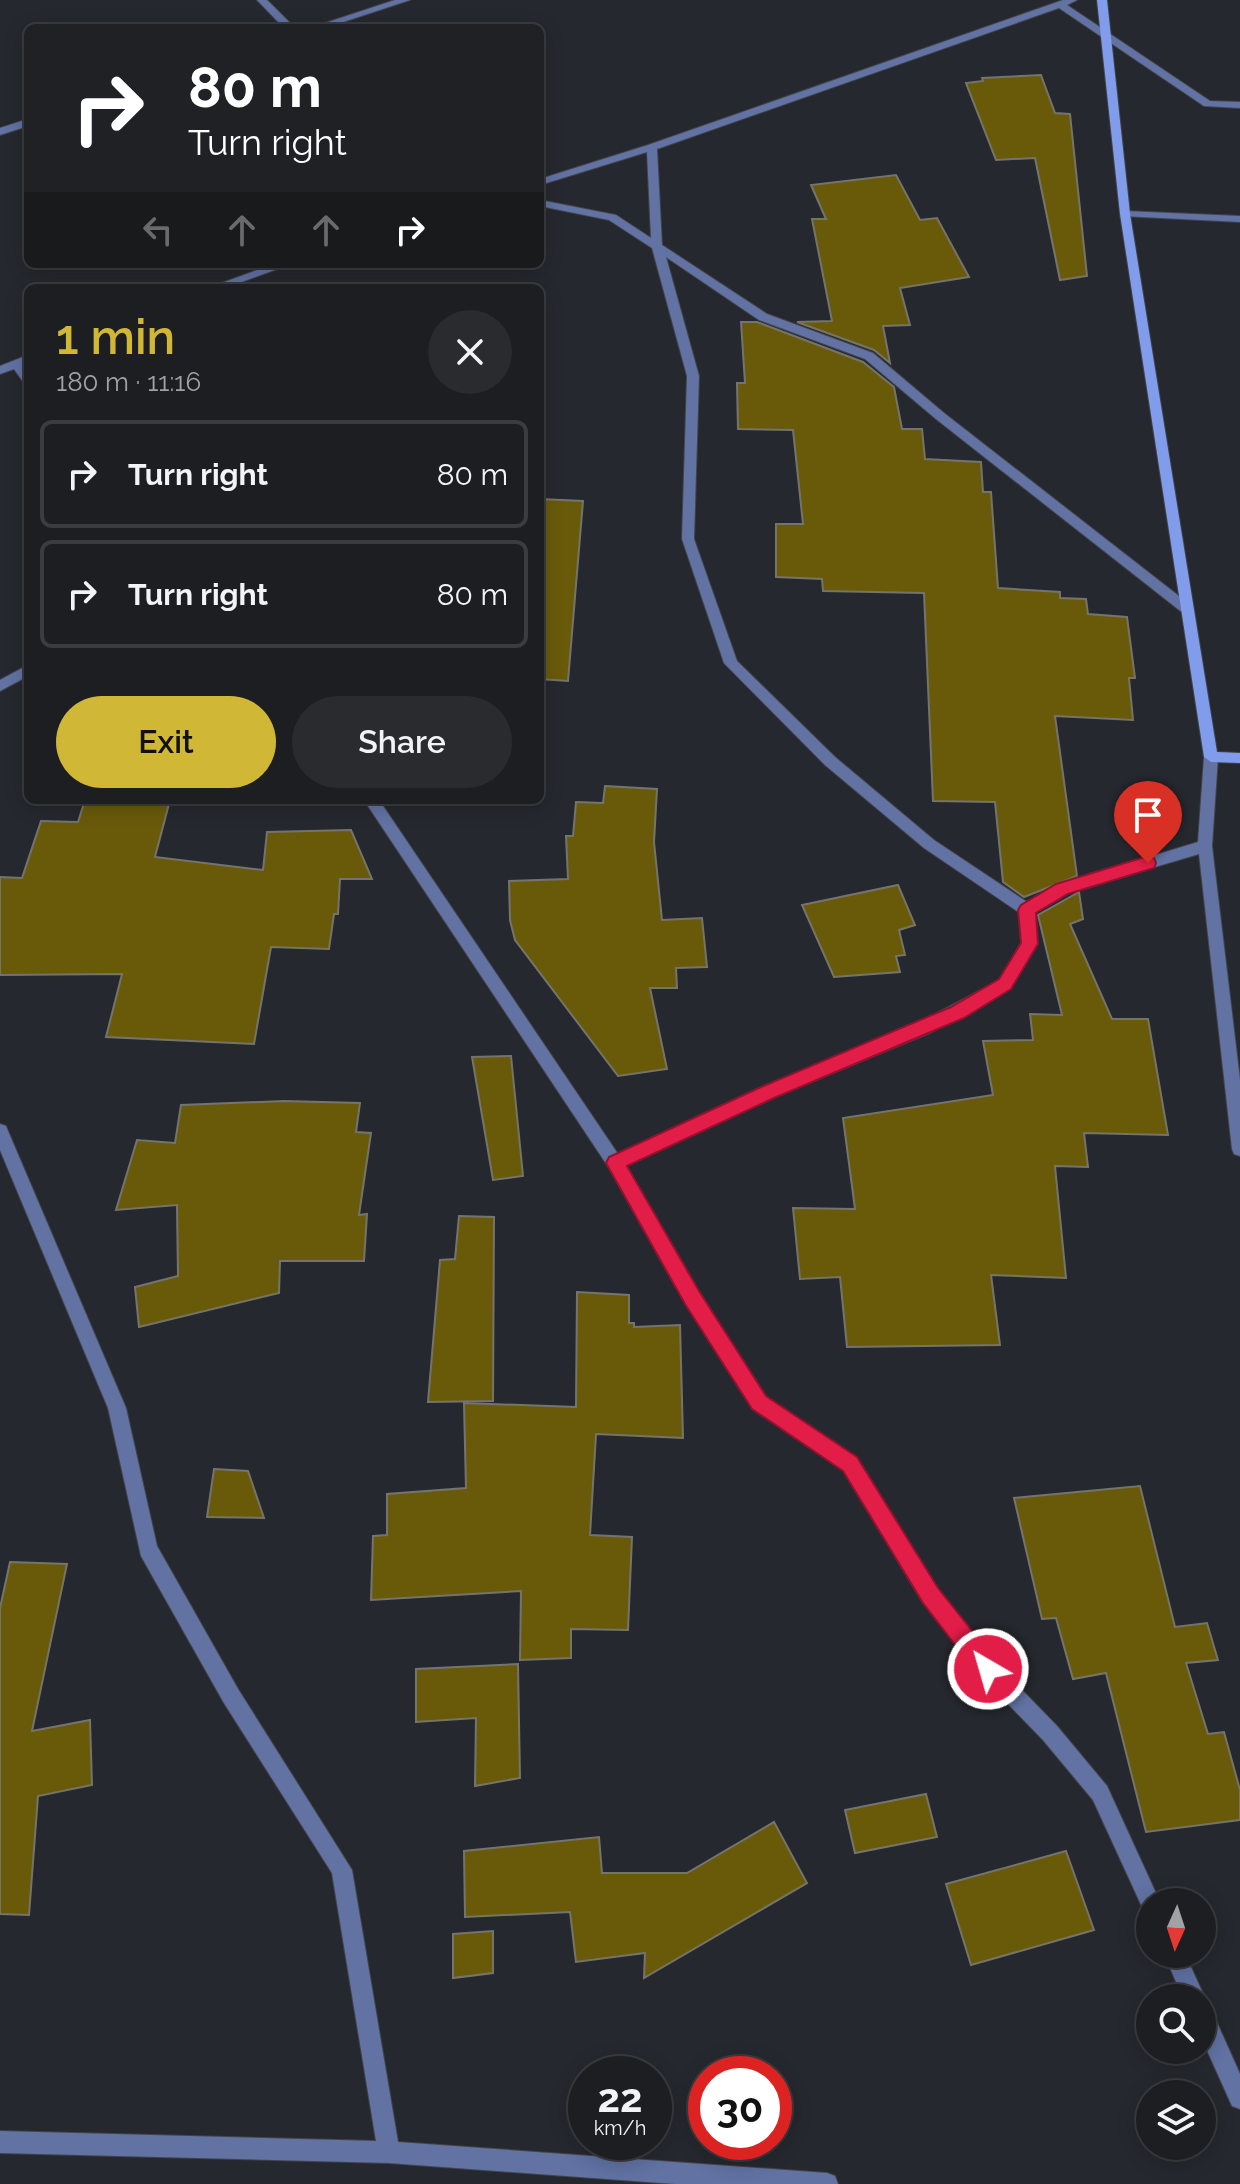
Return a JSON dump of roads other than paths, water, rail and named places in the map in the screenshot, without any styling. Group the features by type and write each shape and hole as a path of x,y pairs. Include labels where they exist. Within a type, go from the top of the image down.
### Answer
{"street":[{"path":"262,0 286,24"},
{"path":"328,24 405,0"},
{"path":"544,181 652,147 1072,0"},
{"path":"1102,0 1125,214 1211,757 1205,846 1240,1149"},
{"path":"1061,5 1208,104 1240,105"},
{"path":"0,132 24,123"},
{"path":"652,147 657,247 693,376 688,539 731,663 830,761 929,844 1027,910"},
{"path":"544,204 612,217 763,317 869,356 940,416 1188,610"},
{"path":"1125,214 1240,219"},
{"path":"226,284 273,268"},
{"path":"0,370 22,361"},
{"path":"0,686 24,672"},
{"path":"1211,757 1240,758"},
{"path":"374,804 615,1163 692,1298 759,1403 850,1464 930,1596 988,1669 1050,1733 1100,1793 1144,1888"},
{"path":"1027,910 1062,889 1205,846"},
{"path":"615,1163 768,1092 924,1028 1005,984 1029,944 1027,910"},
{"path":"0,1131 117,1408 148,1549 231,1696 342,1870 389,2152"},
{"path":"1216,2046 1240,2098"},
{"path":"0,2142 389,2152 611,2177 827,2184"}]}
